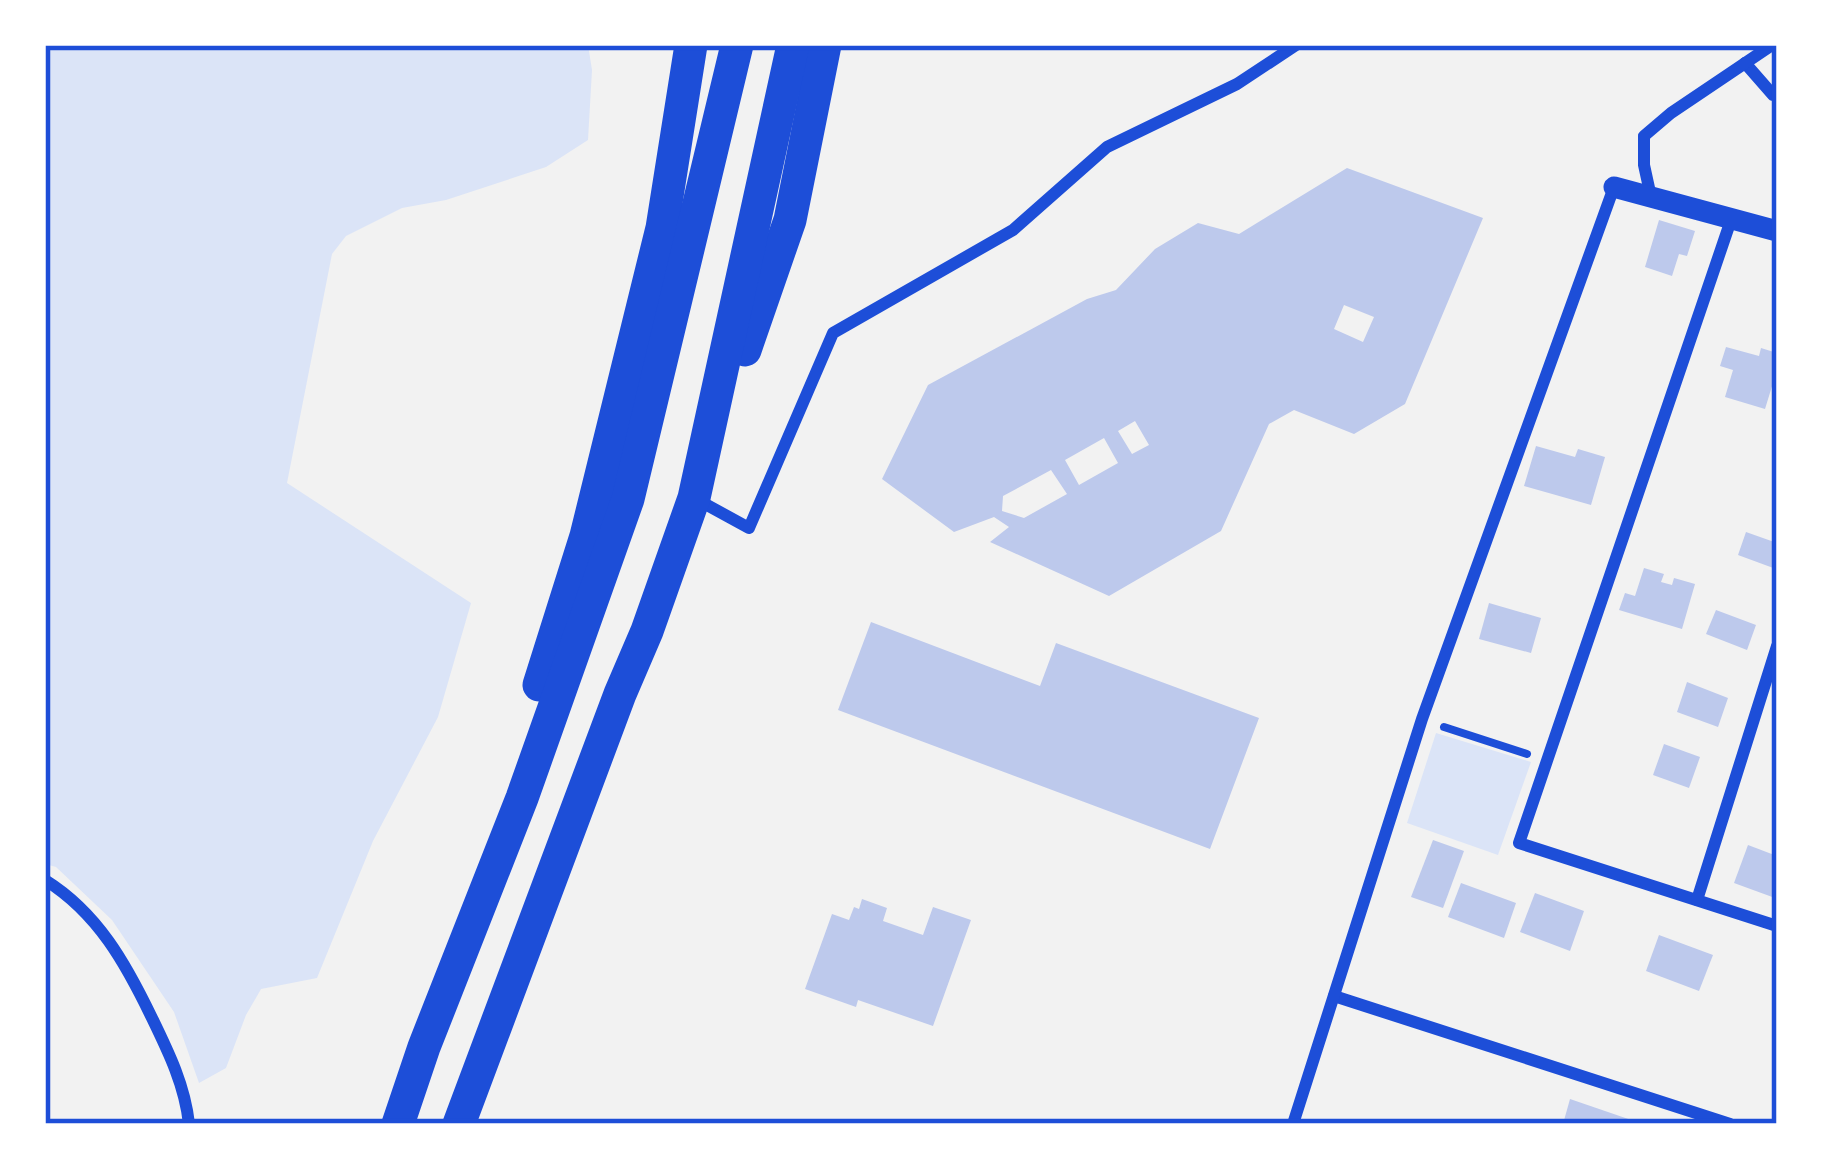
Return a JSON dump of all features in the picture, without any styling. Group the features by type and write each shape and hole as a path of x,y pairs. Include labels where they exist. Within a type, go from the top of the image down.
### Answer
{"highway":[{"path":"398,1124 586,536 662,228 691,45"},
{"path":"424,1047 522,798 628,499 737,45"},
{"path":"694,498 793,45"},
{"path":"458,1124 646,631 790,220 825,45"}],"street":[{"path":"694,498 749,528 833,333 1012,230 1107,147 1237,84 1296,45"},
{"path":"1652,198 1644,165 1644,136 1772,45"},
{"path":"1745,63 1777,96"},
{"path":"1293,1124 1422,719 1614,188 1777,231"},
{"path":"1731,220 1519,843 1777,926"},
{"path":"1696,900 1777,646"},
{"path":"45,880 82,907 127,966 170,1054 184,1090 189,1124"},
{"path":"1334,996 1730,1124"}],"path":[{"path":"1422,719 1545,761"}],"shaded area":[{"path":"45,45 588,45 592,70 588,140 546,167 446,200 402,208 346,236 332,254 287,483 471,603 438,717 373,841 317,978 261,989 226,1068 199,1083 174,1012 112,920 56,867 45,864"},
{"path":"1436,733 1531,762 1498,855 1407,823"}],"building":[{"path":"1347,168 1483,218 1405,404 1354,434 1294,410 1269,424 1221,531 1109,596 990,542 1009,527 994,517 954,532 882,479 928,385 1087,299 1116,290 1155,249 1198,223 1239,234","holes":["1344,305 1374,317 1363,342 1334,329","1135,421 1149,445 1132,454 1118,431","1104,438 1118,463 1079,485 1065,460","1051,470 1067,494 1024,518 1002,511 1003,496"]},
{"path":"1659,220 1695,231 1687,256 1679,254 1672,276 1645,267"},
{"path":"1726,347 1759,356 1761,348 1777,353 1765,409 1725,397 1733,370 1720,366"},
{"path":"1536,446 1575,457 1578,449 1605,457 1591,505 1524,486"},
{"path":"1746,532 1777,543 1776,569 1738,555"},
{"path":"1644,568 1664,574 1661,582 1672,585 1674,578 1695,584 1682,629 1619,610 1625,593 1635,596"},
{"path":"1489,603 1541,618 1531,653 1479,639"},
{"path":"1716,610 1756,625 1747,650 1706,634"},
{"path":"871,622 1040,686 1056,643 1259,718 1210,849 838,710"},
{"path":"1687,682 1728,698 1718,727 1677,712"},
{"path":"1664,744 1700,757 1689,788 1653,775"},
{"path":"1433,840 1464,851 1443,908 1411,897"},
{"path":"1748,845 1777,856 1775,898 1734,883"},
{"path":"1461,883 1516,903 1504,938 1448,917"},
{"path":"1535,893 1584,911 1570,951 1520,932"},
{"path":"862,899 887,908 883,921 923,935 933,907 971,920 933,1026 858,1000 856,1007 805,989 832,914 849,920"},
{"path":"1659,935 1713,955 1699,991 1646,971"},
{"path":"1570,1099 1640,1123 1640,1124 1563,1124"}]}
